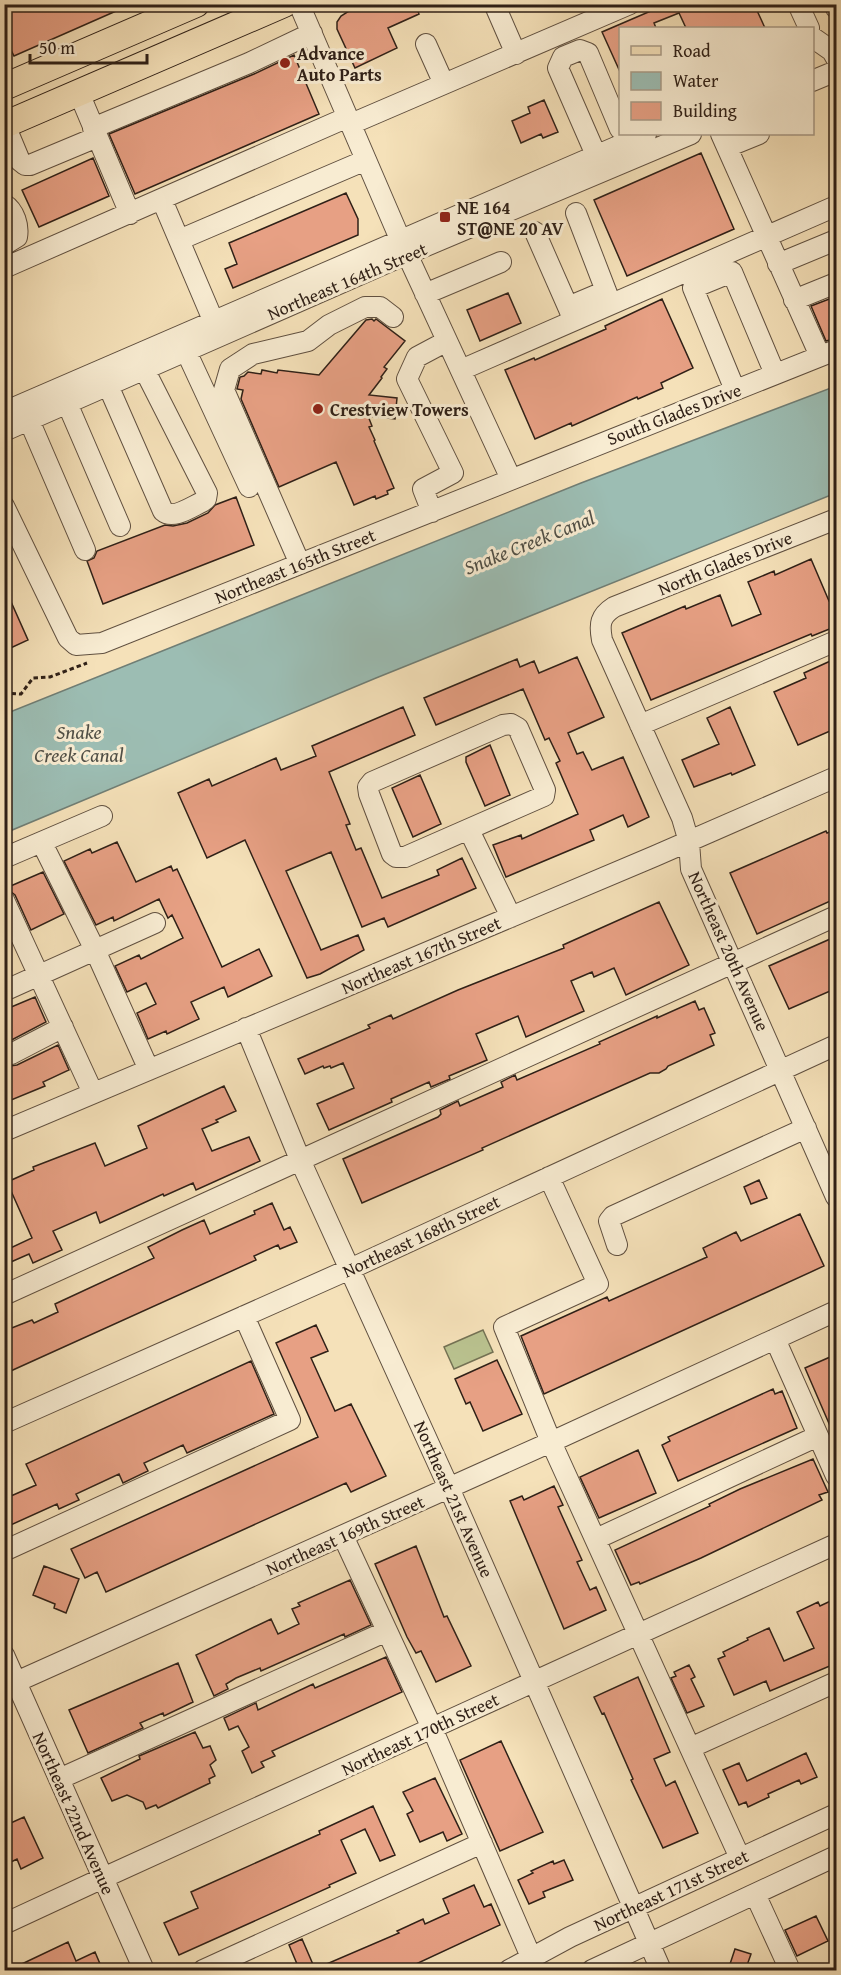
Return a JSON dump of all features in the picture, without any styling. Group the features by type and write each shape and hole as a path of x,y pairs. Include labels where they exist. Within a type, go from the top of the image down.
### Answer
{"main road":[{"path":"4,87 196,4"},
{"path":"5,125 284,4"}],"street":[{"path":"299,4 404,247 511,479"},
{"path":"4,268 630,4"},
{"path":"798,4 808,27"},
{"path":"496,8 516,54"},
{"path":"5,125 20,161 25,165 30,165 95,132 312,33"},
{"path":"814,38 835,50"},
{"path":"548,40 559,62"},
{"path":"426,44 444,84"},
{"path":"596,155 558,68 563,57 580,50 588,53 619,126"},
{"path":"814,60 835,50"},
{"path":"814,81 837,71"},
{"path":"79,93 130,214"},
{"name":"Northeast 164th Street","path":"140,362 186,351 240,328 596,155 623,135"},
{"name":"Northeast 164th Street","path":"4,412 140,362 213,320 688,135"},
{"path":"753,135 724,140 794,300 828,353"},
{"path":"179,240 366,160"},
{"path":"162,200 213,320"},
{"path":"4,204 10,208 19,228 17,237 4,245"},
{"path":"461,370 571,314 609,298 689,280 728,264 766,237 837,206"},
{"path":"576,213 609,298"},
{"path":"536,232 571,314"},
{"path":"778,264 837,240"},
{"path":"425,294 501,262"},
{"path":"728,264 775,374"},
{"path":"689,280 735,390"},
{"path":"794,300 837,283"},
{"path":"300,564 224,390 230,369 253,354 309,341 329,325 365,307 380,307 393,317"},
{"path":"240,328 253,354"},
{"path":"432,512 423,489 453,473 407,379 417,357 447,341"},
{"path":"186,351 249,487"},
{"name":"South Glades Drive","path":"511,479 828,353"},
{"path":"104,377 163,511 166,515 172,515 206,500 207,493 140,362"},
{"name":"Northeast 164th Street","path":"4,431 67,403 104,377"},
{"path":"67,403 120,526"},
{"path":"29,420 85,550"},
{"name":"Northeast 165th Street","path":"4,506 63,628 72,643 76,645 102,642 511,479"},
{"name":"North Glades Drive","path":"614,607 837,519"},
{"name":"Northeast 20th Avenue","path":"614,607 605,613 600,621 602,640 682,818 691,869 834,1186"},
{"path":"640,725 837,641"},
{"path":"511,724 518,728 545,790 544,796 469,830 405,857 396,857 392,854 368,787 372,782 511,724"},
{"name":"Northeast 167th Street","path":"4,1131 837,777"},
{"path":"4,858 102,816"},
{"path":"469,830 511,917"},
{"path":"42,843 149,1070"},
{"path":"4,900 93,1093"},
{"path":"4,1295 301,1162 837,916"},
{"path":"4,991 155,923"},
{"path":"11,1054 63,1027"},
{"name":"Northeast 21st Avenue","path":"246,1028 301,1162 449,1488 662,1971"},
{"name":"Northeast 168th Street","path":"4,1423 350,1269 837,1046"},
{"path":"617,1245 609,1221 613,1216 806,1128"},
{"path":"549,1177 598,1284 504,1327 551,1442 741,1858"},
{"name":"Northeast 169th Street","path":"16,1682 837,1311"},
{"path":"4,1551 290,1420 244,1316"},
{"path":"775,1339 837,1476"},
{"path":"596,1539 818,1436"},
{"path":"343,1536 432,1728 531,1958"},
{"name":"Northeast 170th Street","path":"4,1924 837,1545"},
{"path":"59,1779 387,1631"},
{"name":"Northeast 22nd Avenue","path":"4,1655 144,1971"},
{"path":"690,1748 837,1682"},
{"name":"Northeast 171st Street","path":"509,1971 570,1937 837,1814"},
{"path":"203,1971 482,1844"},
{"path":"592,1971 837,1856"},
{"path":"755,1894 790,1971"}],"green space":[{"path":"483,1330 493,1352 454,1369 444,1347"}],"water":[{"name":"Snake Creek Canal","path":"836,386 836,493 376,678 5,833 5,714 581,483"}],"building":[{"path":"4,4 132,4 14,56 11,50 4,53"},
{"path":"360,4 415,4 419,14 388,28 397,48 355,68 337,29 337,22 341,16"},
{"path":"667,4 754,4 765,27 686,27 679,13 654,23 656,27 619,27 619,70 602,32"},
{"path":"294,55 319,114 135,194 109,134"},
{"path":"544,100 558,132 543,138 541,134 521,143 512,121 530,113 528,107"},
{"path":"701,153 734,229 627,276 594,200"},
{"path":"93,158 109,196 39,227 22,190"},
{"path":"346,193 358,219 358,235 233,288 225,269 237,264 229,243"},
{"path":"508,293 521,323 480,341 467,310"},
{"path":"837,296 837,338 826,341 811,306"},
{"path":"662,299 693,368 661,383 663,388 535,439 505,370 534,358 535,360 606,329 605,326"},
{"name":"Crestview Towers","path":"376,319 405,341 384,367 387,369 369,395 397,398 395,419 368,416 374,441 394,488 387,491 388,494 376,499 375,496 354,505 336,462 279,487 241,399 243,390 237,389 240,377 248,372 261,374 262,370 319,375 366,320 374,321"},
{"path":"236,497 254,545 103,604 87,561 94,558 97,551 165,525 187,523 208,513 215,505"},
{"path":"811,559 829,601 837,597 837,626 812,636 811,634 651,700 622,633 685,606 686,609 720,595 732,626 761,614 748,582 774,571 775,575"},
{"path":"4,586 28,640 4,651"},
{"path":"577,657 604,717 568,733 577,754 583,752 592,770 623,757 649,817 628,827 623,815 590,830 594,840 506,877 493,845 521,835 522,839 578,814 556,763 560,761 549,738 545,740 523,689 436,725 424,698 517,659 520,667 534,661 539,673"},
{"path":"837,658 837,728 798,745 774,692 806,678 804,673"},
{"path":"403,707 415,735 329,772 350,824 346,825 356,850 361,848 382,898 439,875 437,870 462,858 476,888 388,927 384,918 362,927 331,852 286,871 321,950 358,935 364,950 320,974 307,978 245,840 207,858 178,793 209,779 212,786 276,758 281,770 316,756 312,746"},
{"path":"730,707 755,765 694,787 682,760 719,744 707,718"},
{"path":"490,745 510,795 485,806 466,762 466,757"},
{"path":"420,775 441,824 413,837 392,788"},
{"path":"837,829 837,898 757,934 730,873 826,831 827,833"},
{"path":"117,842 136,882 171,866 173,871 177,869 222,967 259,949 272,976 228,997 224,987 191,1002 199,1019 167,1034 166,1031 148,1039 137,1013 156,1004 146,983 127,992 115,966 139,955 141,959 183,938 172,915 168,918 159,899 114,921 113,917 96,925 64,861 90,849 92,853"},
{"path":"43,872 64,914 31,930 15,895 6,888"},
{"path":"659,902 689,965 626,995 614,968 594,977 592,972 571,981 584,1011 526,1037 518,1016 476,1034 487,1060 449,1076 450,1079 431,1087 429,1082 391,1099 392,1102 329,1130 317,1104 354,1088 343,1063 331,1068 323,1066 305,1074 298,1059 370,1028 368,1025 391,1015 393,1019 458,990 564,948 563,945"},
{"path":"837,936 837,988 789,1009 769,966"},
{"path":"35,997 46,1022 4,1044 4,1010"},
{"path":"695,1001 699,1010 704,1008 715,1033 710,1035 714,1045 668,1066 659,1073 650,1073 362,1203 343,1159 438,1117 441,1114 440,1110 458,1101 460,1106 503,1087 501,1082 515,1075 517,1080"},
{"path":"58,1045 69,1070 43,1082 45,1086 4,1103 4,1064 17,1065"},
{"path":"224,1086 236,1111 202,1129 212,1151 249,1137 260,1161 196,1190 193,1183 164,1196 163,1194 100,1223 96,1212 53,1231 62,1250 33,1263 29,1254 4,1265 4,1251 32,1238 7,1182 34,1170 33,1167 95,1143 105,1166 147,1148 138,1126"},
{"path":"759,1180 767,1198 751,1204 744,1187"},
{"path":"272,1203 284,1230 290,1227 297,1242 280,1249 278,1245 254,1256 256,1260 4,1374 4,1331 32,1320 34,1323 58,1312 55,1304 154,1258 148,1247 182,1230 204,1220 210,1234 255,1214 254,1211"},
{"path":"800,1214 824,1266 544,1394 521,1336 607,1297 609,1301 707,1257 703,1248 736,1232 741,1241"},
{"path":"316,1325 328,1351 311,1358 335,1411 351,1404 386,1476 351,1492 346,1483 106,1592 97,1572 85,1578 71,1549 318,1437 276,1343"},
{"path":"837,1354 837,1442 805,1368"},
{"path":"497,1360 522,1414 483,1431 470,1402 466,1404 455,1379"},
{"path":"251,1361 274,1414 187,1453 183,1445 144,1463 148,1471 123,1483 119,1474 76,1494 79,1500 59,1509 57,1504 4,1528 4,1499 36,1485 26,1464"},
{"path":"773,1389 775,1394 782,1391 797,1428 678,1481 662,1445 670,1441 668,1437"},
{"path":"638,1450 656,1493 599,1518 580,1477"},
{"path":"813,1459 828,1492 819,1495 822,1500 701,1558 640,1584 639,1582 631,1585 615,1550 710,1506 709,1504 740,1489"},
{"path":"554,1486 563,1505 558,1507 582,1560 577,1562 590,1590 596,1587 606,1610 564,1629 510,1501 522,1496 524,1500"},
{"path":"416,1546 444,1617 447,1616 471,1666 436,1682 421,1651 416,1653 407,1637 375,1564"},
{"path":"44,1566 79,1579 66,1613 54,1608 55,1604 33,1595"},
{"path":"350,1580 371,1625 345,1637 344,1634 261,1671 260,1668 236,1678 226,1684 228,1689 214,1696 196,1655 271,1619 278,1634 299,1624 292,1609 300,1606 298,1603"},
{"path":"837,1598 837,1663 770,1691 766,1681 734,1695 718,1659 725,1656 723,1652 769,1628 784,1661 814,1648 797,1612 818,1602 820,1606"},
{"path":"386,1657 402,1692 272,1751 275,1756 261,1762 264,1767 252,1773 242,1751 249,1747 238,1726 229,1730 224,1718 256,1703 258,1710 313,1684 315,1688"},
{"path":"178,1663 193,1702 164,1716 163,1713 140,1723 143,1728 88,1753 69,1710"},
{"path":"689,1665 695,1677 691,1679 704,1706 687,1713 671,1678 676,1676 674,1672"},
{"path":"638,1677 670,1752 654,1759 666,1786 675,1781 698,1833 663,1848 631,1780 633,1779 604,1713 602,1714 594,1697"},
{"path":"195,1732 203,1748 210,1746 216,1760 210,1765 215,1776 209,1779 210,1783 158,1808 156,1805 146,1809 143,1802 127,1795 112,1801 101,1778 140,1759 139,1756"},
{"path":"501,1741 543,1832 500,1851 460,1760"},
{"path":"806,1753 817,1777 801,1784 799,1780 768,1794 769,1797 748,1807 746,1802 739,1805 723,1770 739,1763 747,1781"},
{"path":"435,1778 462,1834 447,1841 443,1832 420,1842 407,1814 413,1811 403,1792"},
{"path":"373,1806 395,1855 380,1861 365,1829 341,1840 356,1873 179,1955 164,1923 198,1908 191,1892 320,1834 319,1831"},
{"path":"24,1817 43,1858 21,1869 17,1859 11,1862 4,1849 4,1826"},
{"path":"564,1860 573,1880 543,1892 545,1897 529,1904 518,1880 553,1861 554,1864"},
{"path":"474,1885 484,1907 491,1904 500,1925 401,1971 300,1971 289,1945 302,1939 315,1969 399,1933 397,1931 423,1919 425,1924 449,1913 443,1899"},
{"path":"816,1916 828,1941 797,1956 785,1930"},
{"path":"68,1942 76,1961 95,1952 103,1971 7,1971"},
{"path":"735,1949 751,1954 745,1971 730,1971 729,1967"}],"place":[{"name":"Advance Auto Parts","path":"285,63"},
{"name":"NE 164 ST@NE 20 AV","path":"445,217"},
{"name":"Crestview Towers","path":"318,409"}]}
